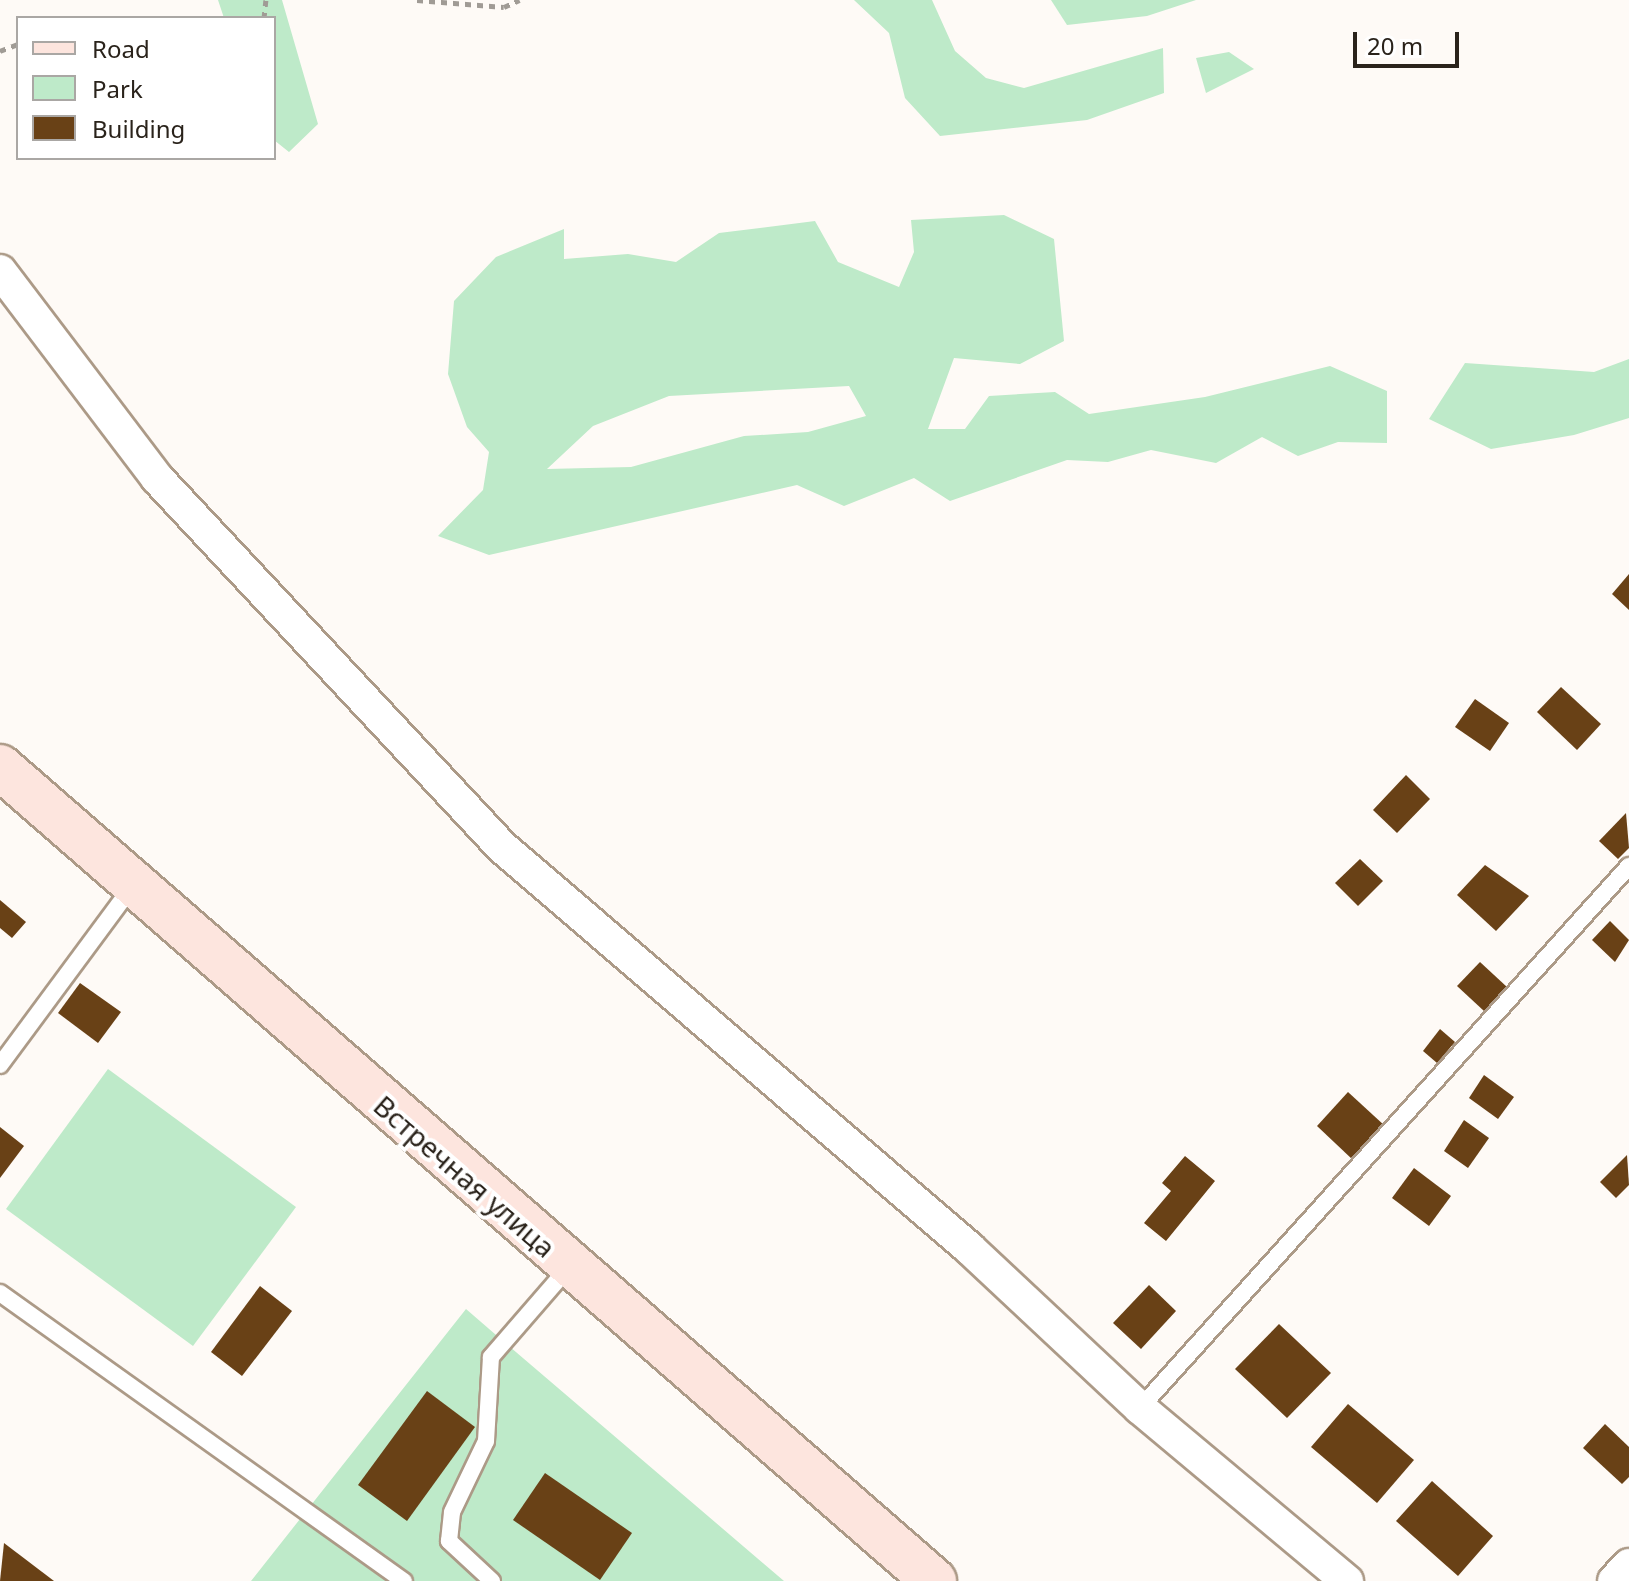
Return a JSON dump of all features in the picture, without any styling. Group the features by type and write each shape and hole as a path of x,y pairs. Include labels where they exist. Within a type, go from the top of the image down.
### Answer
{"main road":[{"name":"Встречная улица","path":"0,767 569,1267 934,1581"}],"street":[{"path":"0,271 157,478 502,847 969,1248 1140,1408 1347,1581"},
{"path":"1614,1581 1629,1565"}],"lane":[{"path":"1140,1408 1629,866"},
{"path":"0,1063 134,883"},
{"path":"492,1581 449,1541 452,1512 486,1441 491,1357 569,1267"},
{"path":"0,1293 404,1581"}],"path":[{"path":"417,0 504,7 520,0"}],"green space":[{"path":"218,0 282,0 318,124 289,152 276,142 276,16 223,16"},
{"path":"854,0 932,0 955,51 986,78 1024,88 1163,48 1164,93 1087,120 940,136 905,98 889,33"},
{"path":"1051,0 1196,0 1147,16 1067,25"},
{"path":"1229,52 1254,69 1206,93 1196,58"},
{"path":"1004,215 1054,239 1064,341 1020,364 954,358 928,429 965,429 989,396 1055,392 1089,414 1205,397 1330,366 1387,391 1387,443 1338,442 1298,456 1262,437 1216,463 1151,450 1108,462 1067,460 950,501 914,478 844,506 797,485 489,555 438,536 483,490 489,452 467,427 448,374 454,301 496,257 564,229 564,259 628,254 676,262 719,233 815,221 838,262 899,287 914,252 911,220","holes":["849,386 866,416 808,432 744,436 631,467 547,469 593,426 669,396"]},
{"path":"1629,359 1629,418 1574,435 1491,449 1429,419 1465,363 1594,372"},
{"path":"108,1069 296,1207 193,1346 6,1209"},
{"path":"466,1309 503,1341 784,1581 251,1581"}],"building":[{"path":"1629,574 1629,610 1612,594"},
{"path":"1561,687 1601,724 1577,750 1537,712"},
{"path":"1475,699 1509,723 1490,751 1455,727"},
{"path":"1406,775 1430,799 1397,833 1373,810"},
{"path":"1626,813 1629,848 1618,859 1599,841"},
{"path":"1360,859 1383,881 1358,906 1335,883"},
{"path":"1485,865 1529,896 1496,931 1457,895"},
{"path":"0,900 26,922 12,938 0,928"},
{"path":"1610,921 1629,940 1615,962 1592,940"},
{"path":"1480,962 1507,987 1484,1011 1457,986"},
{"path":"80,983 121,1012 98,1043 58,1013"},
{"path":"1440,1029 1455,1042 1437,1063 1423,1051"},
{"path":"1484,1075 1514,1097 1498,1119 1469,1098"},
{"path":"1348,1092 1385,1126 1353,1160 1317,1126"},
{"path":"1464,1120 1489,1138 1468,1168 1444,1151"},
{"path":"0,1127 24,1146 0,1178"},
{"path":"1627,1155 1629,1185 1616,1198 1600,1182"},
{"path":"1185,1156 1215,1181 1166,1241 1144,1223 1171,1191 1162,1183"},
{"path":"1414,1168 1451,1196 1429,1226 1392,1198"},
{"path":"1149,1285 1176,1311 1141,1349 1113,1323"},
{"path":"260,1286 292,1311 242,1376 211,1352"},
{"path":"1279,1324 1331,1373 1287,1418 1235,1369"},
{"path":"427,1391 475,1427 407,1521 358,1485"},
{"path":"1348,1404 1414,1460 1377,1503 1311,1447"},
{"path":"1605,1424 1629,1447 1629,1477 1622,1484 1583,1448"},
{"path":"545,1473 632,1533 600,1580 513,1520"},
{"path":"1432,1481 1493,1536 1458,1576 1396,1521"},
{"path":"4,1543 54,1581 0,1581"}]}
